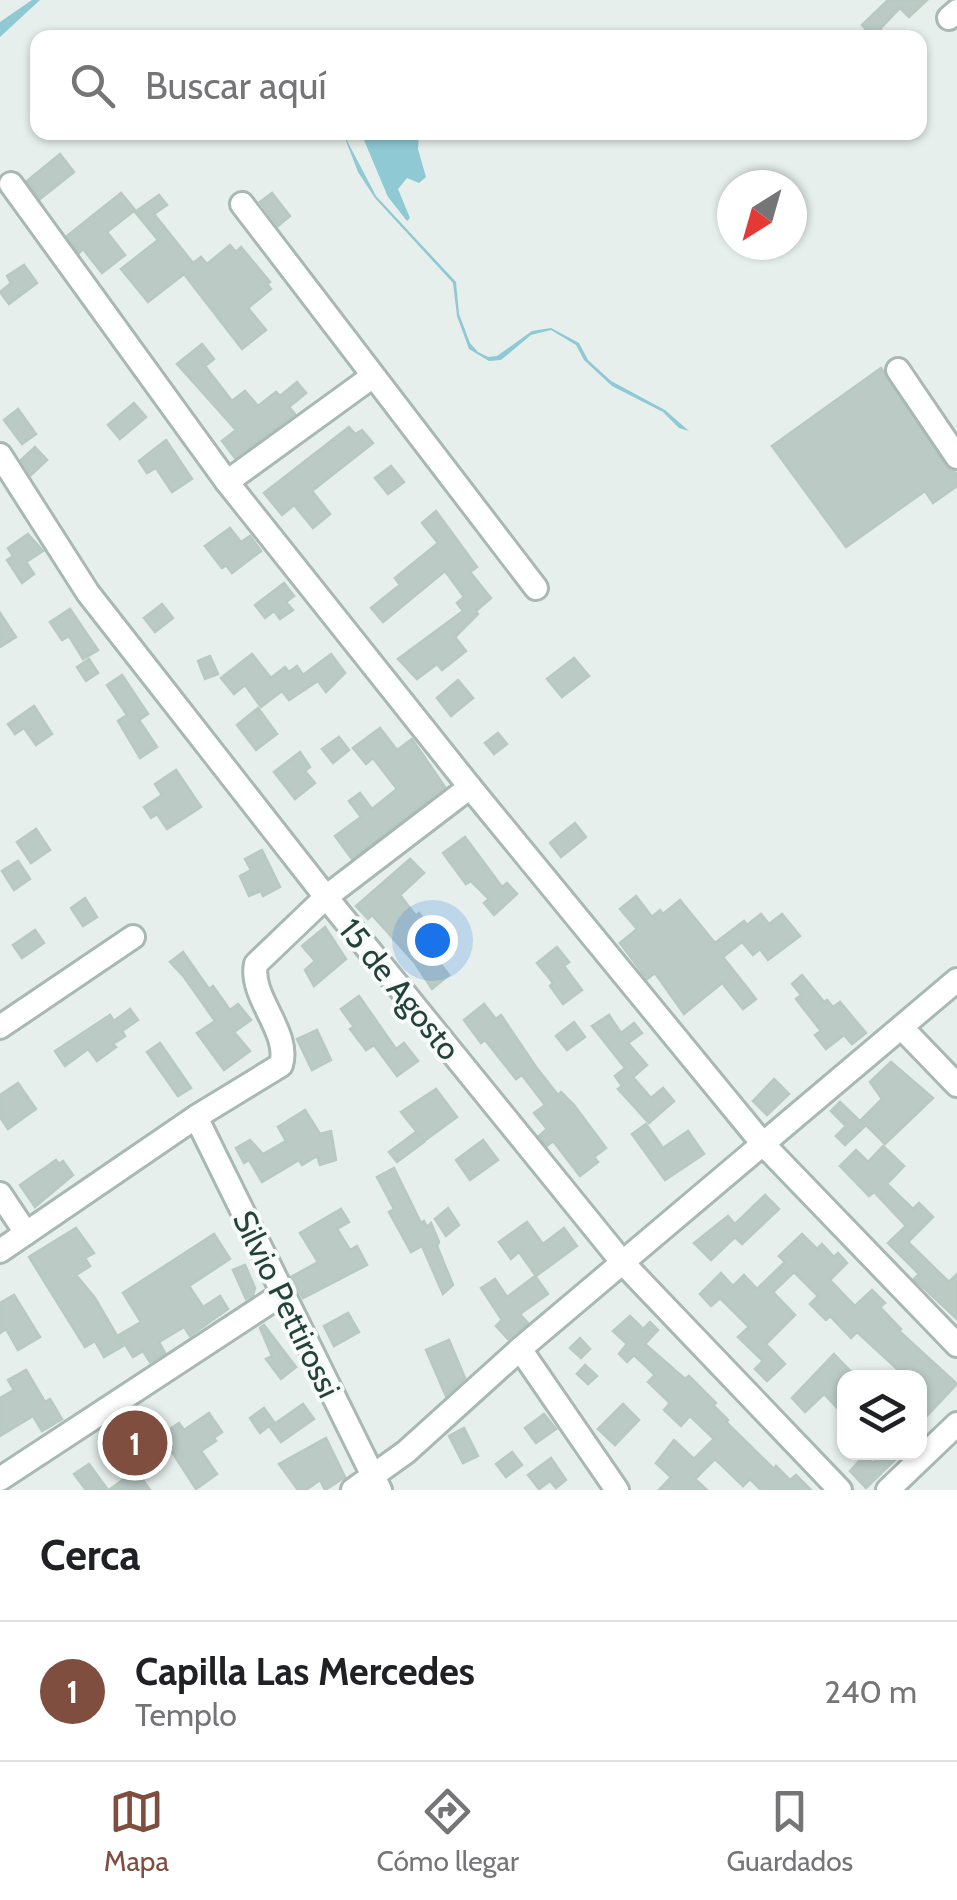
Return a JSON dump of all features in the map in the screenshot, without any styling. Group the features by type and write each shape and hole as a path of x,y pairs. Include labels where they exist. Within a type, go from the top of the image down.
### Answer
{"street":[{"path":"11,184 227,482 470,787 763,1144 957,1345"},
{"path":"242,204 536,588"},
{"path":"898,370 957,458"},
{"path":"227,482 373,376"},
{"name":"15 de Agosto","path":"0,455 88,593 326,897 623,1263 840,1490"},
{"path":"0,1251 196,1117 281,1065 282,1048 256,977 256,964 326,897 470,787"},
{"path":"0,1027 133,936"},
{"path":"368,1486 520,1348 957,980"},
{"path":"902,1028 957,1085"},
{"name":"Silvio Pettirossi","path":"196,1117 282,1294 368,1486"},
{"path":"0,1194 26,1233"},
{"path":"0,1480 282,1294"},
{"path":"520,1348 617,1490"},
{"path":"888,1490 957,1424"}],"water":[{"path":"32,0 40,0 0,37 0,22"},
{"path":"346,140 376,196 456,282 459,314 470,343 478,352 497,356 532,331 551,328 579,343 588,360 611,381 665,410 689,431 679,428 663,412 612,386 584,360 576,345 551,330 531,335 501,360 489,361 469,349 457,316 453,283 375,198 358,172"},
{"path":"364,140 419,140 426,177 419,183 407,178 398,189 410,218 407,221 388,197"}],"building":[{"path":"888,0 927,0 909,17 900,8 881,30 865,30 862,25"},
{"path":"60,154 74,172 40,199 27,181"},
{"path":"121,193 135,210 107,232 125,255 102,273 67,236"},
{"path":"272,193 290,216 278,226 260,202"},
{"path":"159,195 167,205 154,214 193,263 201,257 207,264 230,245 236,252 241,247 270,282 267,284 271,289 248,308 266,330 242,349 184,274 148,302 121,269 158,240 135,212"},
{"path":"24,265 37,283 9,304 0,292 11,283 7,276"},
{"path":"202,344 214,359 205,366 232,401 245,391 258,406 276,392 280,396 297,382 306,393 289,407 295,414 235,458 222,441 236,430 177,364"},
{"path":"881,368 945,465 957,474 957,486 933,503 925,491 846,547 772,446"},
{"path":"134,403 146,417 120,439 108,425"},
{"path":"18,409 36,434 22,444 4,420"},
{"path":"349,427 355,434 362,430 373,443 312,491 330,514 313,528 294,505 282,515 264,493"},
{"path":"166,440 192,479 172,492 156,468 147,473 139,461"},
{"path":"35,447 47,460 31,475 21,460"},
{"path":"391,466 404,482 388,494 375,478"},
{"path":"436,511 477,567 470,572 491,598 455,637 466,651 442,670 437,664 417,679 398,659 463,611 457,603 464,597 445,571 383,622 371,608 400,585 395,578 438,543 422,523"},
{"path":"230,528 241,542 250,536 261,551 232,573 226,565 222,568 205,546"},
{"path":"28,534 43,551 26,562 34,574 22,583 7,560 13,556 8,548"},
{"path":"284,583 294,596 286,602 293,610 280,619 274,611 265,618 255,605"},
{"path":"162,604 173,618 155,632 144,618"},
{"path":"70,609 98,650 83,659 69,636 62,640 50,622"},
{"path":"0,613 16,637 0,647"},
{"path":"252,654 271,678 285,667 289,672 297,666 303,675 331,654 345,673 326,692 318,681 289,700 282,691 261,707 245,685 234,694 221,678"},
{"path":"210,656 218,674 205,679 198,661"},
{"path":"574,658 589,676 562,697 547,679"},
{"path":"89,659 98,673 86,681 77,667"},
{"path":"122,675 148,714 139,720 157,747 140,758 118,721 127,715 107,685"},
{"path":"458,680 473,698 451,716 437,698"},
{"path":"34,706 52,734 36,745 24,728 15,734 8,724"},
{"path":"258,708 277,734 256,750 237,725"},
{"path":"380,728 397,750 412,739 445,787 352,859 335,836 361,817 349,801 360,793 372,809 397,789 373,758 366,764 353,748"},
{"path":"498,733 507,744 494,754 485,743"},
{"path":"339,737 349,750 333,763 322,749"},
{"path":"300,752 310,767 305,771 315,783 295,799 274,772"},
{"path":"176,770 201,807 167,829 157,814 151,818 144,807 162,795 155,784"},
{"path":"575,823 586,837 561,857 550,843"},
{"path":"36,829 50,850 31,863 17,842"},
{"path":"465,837 502,887 507,883 517,894 494,915 484,903 489,899 471,881 466,884 443,853"},
{"path":"262,850 280,887 263,896 261,891 249,896 240,876 251,870 245,859"},
{"path":"410,859 424,873 400,895 447,947 435,957 449,975 432,989 415,963 372,915 368,919 356,906"},
{"path":"18,861 30,879 14,890 2,871"},
{"path":"636,896 652,917 660,910 663,914 680,900 715,943 744,921 747,925 761,914 769,924 782,914 800,936 768,960 760,949 753,955 742,942 723,957 756,999 743,1009 722,983 684,1014 655,973 647,979 620,943 637,929 620,909"},
{"path":"85,898 97,917 83,926 71,908"},
{"path":"325,927 346,959 314,986 305,970 315,961 302,946"},
{"path":"35,930 44,943 22,958 13,945"},
{"path":"557,947 569,962 564,966 582,990 563,1004 537,963"},
{"path":"183,952 209,989 213,986 230,1010 238,1004 251,1020 234,1032 250,1051 224,1070 197,1033 215,1021 170,962"},
{"path":"802,975 824,1002 827,1000 833,1007 840,1002 866,1033 852,1044 844,1035 826,1049 815,1035 821,1031 796,999 801,995 792,984"},
{"path":"359,996 396,1049 404,1043 418,1061 397,1076 374,1045 366,1050 350,1029 354,1027 341,1009"},
{"path":"484,1004 496,1019 501,1015 558,1095 561,1092 574,1105 606,1148 594,1157 598,1162 580,1176 553,1141 547,1146 539,1136 547,1129 534,1113 545,1105 522,1075 516,1079 464,1020"},
{"path":"130,1009 138,1020 122,1031 125,1036 113,1044 116,1047 97,1061 88,1049 65,1066 55,1051 110,1015 114,1021"},
{"path":"609,1015 621,1033 634,1023 642,1033 628,1043 647,1065 633,1077 651,1098 663,1088 674,1101 649,1123 618,1089 622,1086 615,1076 625,1068 592,1026"},
{"path":"574,1022 585,1037 567,1050 556,1036"},
{"path":"317,1030 331,1060 312,1070 297,1039"},
{"path":"160,1043 191,1088 178,1096 147,1052"},
{"path":"891,1062 933,1098 885,1144 861,1120 882,1099 870,1082"},
{"path":"774,1079 789,1094 767,1115 753,1101"},
{"path":"18,1083 36,1109 8,1129 0,1117 0,1095"},
{"path":"436,1089 457,1117 424,1141 401,1112"},
{"path":"840,1102 865,1126 845,1145 836,1136 846,1126 831,1111"},
{"path":"305,1110 320,1134 331,1131 336,1160 320,1165 317,1156 302,1165 299,1160 262,1182 249,1160 244,1163 236,1148 250,1140 263,1154 286,1141 278,1127"},
{"path":"646,1124 663,1148 688,1131 704,1154 665,1180 632,1134"},
{"path":"416,1132 424,1142 397,1162 389,1152"},
{"path":"483,1140 498,1160 470,1180 456,1160"},
{"path":"883,1146 904,1166 887,1184 913,1209 919,1203 933,1217 908,1242 949,1282 957,1274 957,1319 914,1279 919,1274 888,1243 906,1226 874,1192 869,1196 840,1166 856,1150 868,1162"},
{"path":"56,1160 59,1164 63,1161 73,1175 35,1207 20,1185"},
{"path":"394,1168 421,1223 424,1221 427,1227 431,1223 439,1242 437,1246 453,1285 443,1294 422,1246 411,1252 389,1212 394,1209 377,1177"},
{"path":"765,1195 779,1209 742,1244 735,1237 711,1260 694,1243 728,1216 735,1224"},
{"path":"448,1208 459,1225 446,1236 435,1219"},
{"path":"341,1209 349,1222 337,1229 350,1250 357,1246 367,1265 303,1298 291,1277 318,1262 300,1233"},
{"path":"527,1222 543,1244 564,1228 577,1246 536,1276 519,1252 511,1259 499,1242"},
{"path":"76,1228 94,1253 85,1258 90,1266 76,1275 95,1298 123,1346 104,1357 95,1341 85,1347 29,1257"},
{"path":"214,1234 230,1259 189,1286 203,1307 220,1296 228,1309 190,1336 184,1327 159,1342 165,1353 150,1362 143,1351 133,1357 119,1335 141,1322 123,1293"},
{"path":"802,1234 817,1249 822,1244 834,1257 838,1253 847,1263 830,1280 855,1306 872,1290 885,1303 880,1307 899,1331 957,1384 927,1416 927,1370 898,1370 857,1332 851,1338 830,1316 826,1320 810,1304 818,1296 794,1272 773,1292 795,1315 766,1344 785,1364 767,1381 755,1369 763,1361 738,1337 749,1327 720,1298 711,1306 700,1294 721,1273 733,1286 744,1275 757,1289 785,1262 779,1256"},
{"path":"245,1265 255,1288 246,1299 233,1270"},
{"path":"535,1276 548,1294 520,1314 528,1323 508,1339 496,1326 502,1320 481,1288 495,1279 507,1297"},
{"path":"14,1295 40,1337 18,1350 6,1329 0,1333 0,1303"},
{"path":"348,1313 359,1332 334,1346 324,1326"},
{"path":"630,1316 643,1329 650,1322 658,1330 645,1344 685,1379 689,1376 716,1403 713,1405 726,1422 774,1469 776,1466 790,1480 796,1475 811,1490 761,1490 750,1479 743,1486 715,1459 695,1479 707,1490 659,1490 671,1477 656,1463 674,1440 694,1459 714,1439 690,1416 681,1426 664,1410 670,1403 648,1382 655,1375 634,1355 627,1362 619,1354 627,1344 613,1331"},
{"path":"264,1325 296,1367 281,1379 266,1359 272,1356 260,1328"},
{"path":"580,1338 590,1349 581,1358 570,1348"},
{"path":"449,1340 465,1378 446,1396 426,1350"},
{"path":"834,1354 849,1370 837,1370 837,1408 824,1394 805,1412 792,1398"},
{"path":"585,1365 597,1376 588,1384 577,1374"},
{"path":"26,1370 45,1402 50,1399 62,1419 42,1431 33,1416 0,1436 0,1398 14,1390 8,1380"},
{"path":"303,1404 314,1419 281,1442 270,1427"},
{"path":"623,1404 639,1420 615,1445 598,1429"},
{"path":"264,1408 274,1422 260,1433 250,1418"},
{"path":"209,1413 222,1432 201,1451 217,1474 196,1489 161,1435 179,1423 184,1430"},
{"path":"544,1414 556,1429 536,1443 525,1428"},
{"path":"464,1428 478,1456 463,1463 449,1436"},
{"path":"326,1438 345,1477 325,1490 320,1480 306,1490 298,1490 279,1464"},
{"path":"512,1452 522,1465 506,1477 496,1464"},
{"path":"551,1458 566,1480 556,1488 550,1481 539,1489 528,1475"},
{"path":"860,1460 873,1463 895,1460 866,1488 850,1471"},
{"path":"89,1464 108,1490 86,1490 74,1474"},
{"path":"136,1470 150,1490 109,1490"}],"place":[{"name":"Capilla Las Mercedes","path":"135,1443"}]}
